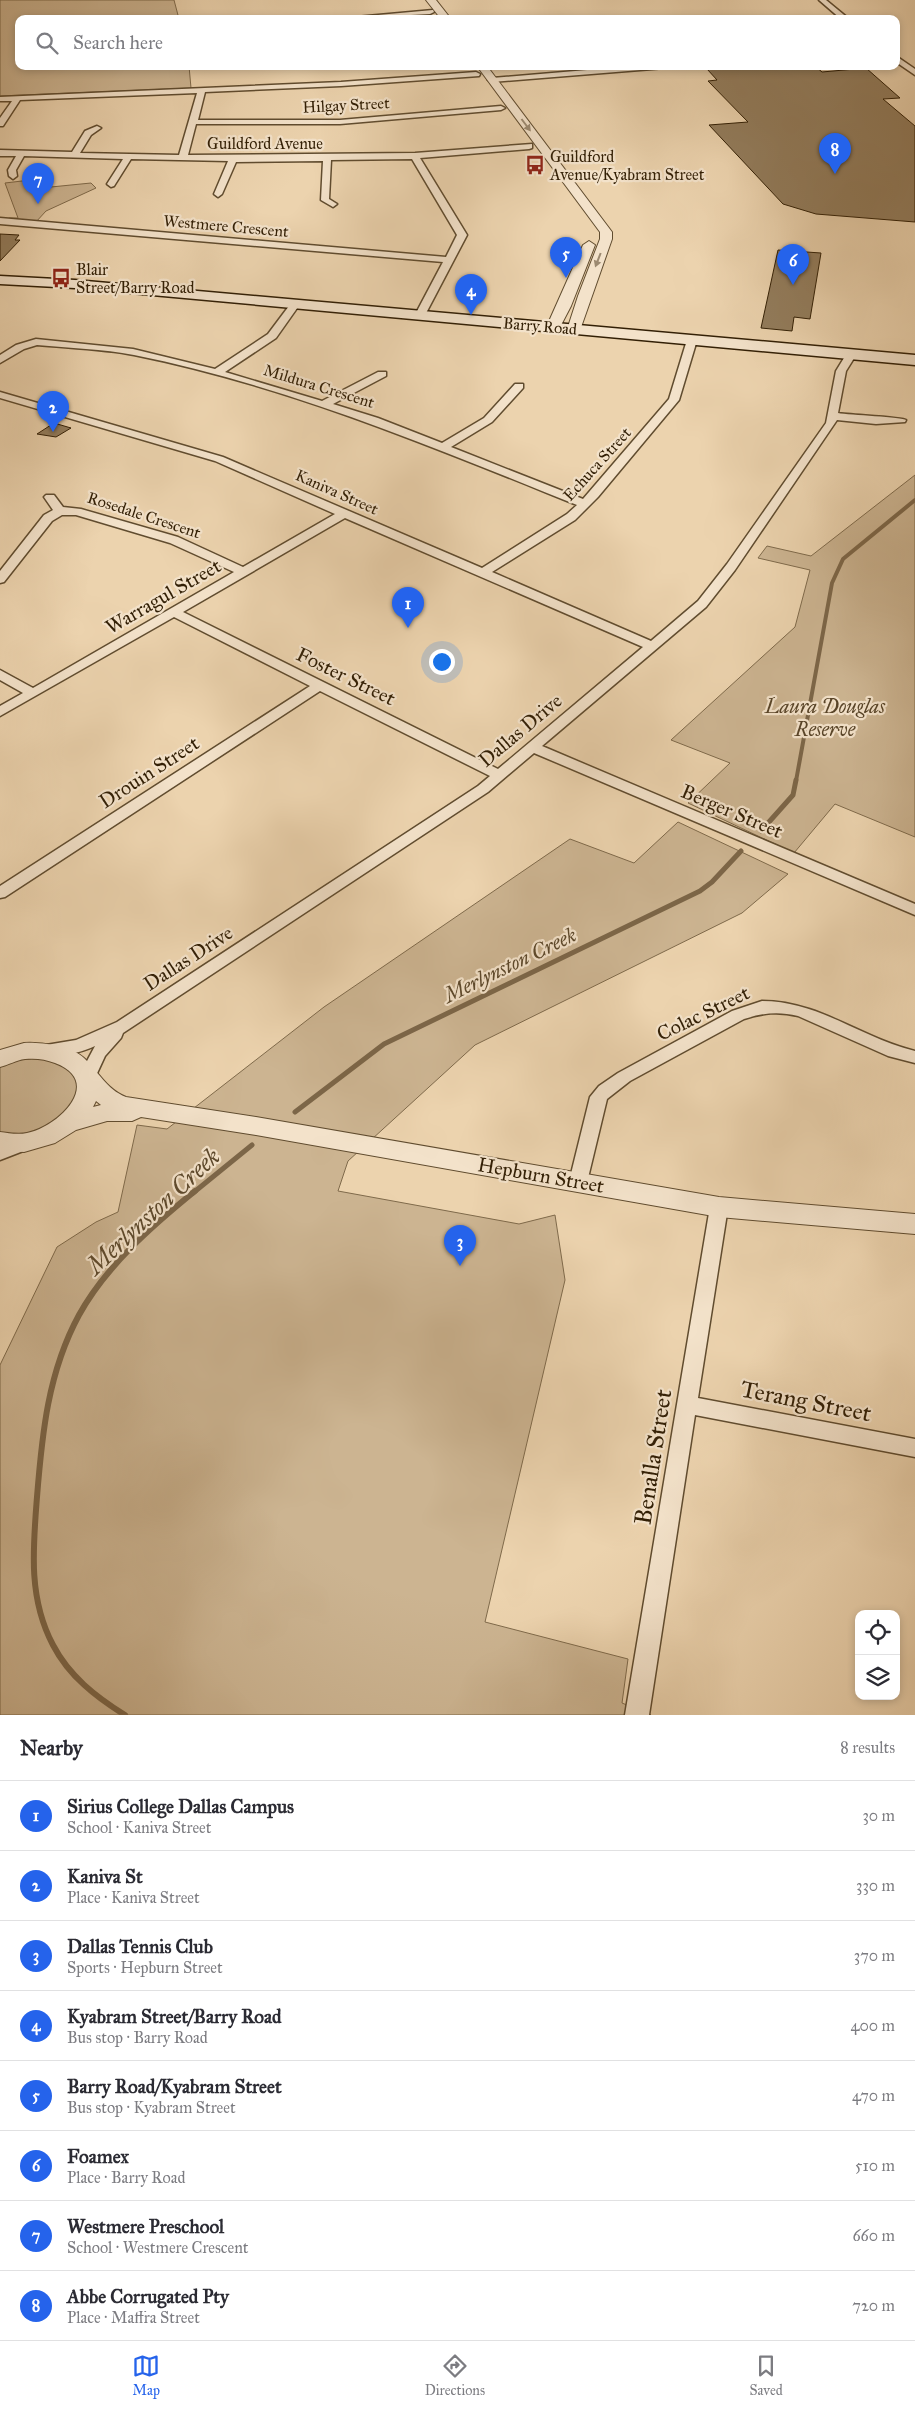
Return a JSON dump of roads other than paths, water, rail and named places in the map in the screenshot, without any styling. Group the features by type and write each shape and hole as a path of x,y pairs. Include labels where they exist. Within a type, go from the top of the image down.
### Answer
{"main road":[{"name":"Barry Road","path":"0,275 75,284 915,360"},
{"name":"Barry Road","path":"0,280 75,284"}],"street":[{"path":"421,0 432,15"},
{"path":"431,0 443,15"},
{"path":"822,0 841,15"},
{"path":"900,61 915,73"},
{"path":"0,99 341,84 481,71 518,70"},
{"path":"481,71 501,108 535,146"},
{"path":"481,71 589,217 606,232 606,239 584,296 583,305 574,330"},
{"path":"183,157 202,90"},
{"path":"0,124 18,98"},
{"name":"Hilgay Street","path":"192,122 340,122 501,108"},
{"path":"74,155 88,133 97,128"},
{"name":"Guildford Avenue","path":"0,153 233,159 327,158 415,156 535,146"},
{"path":"13,176 12,170 21,154"},
{"path":"111,184 129,156"},
{"path":"415,156 462,234 420,315"},
{"path":"327,158 325,200 333,204"},
{"path":"218,194 233,159"},
{"path":"553,328 592,237 589,217"},
{"name":"Westmere Crescent","path":"0,221 448,260"},
{"path":"218,372 272,336 295,304"},
{"name":"Mildura Crescent","path":"0,360 31,339 126,351 218,372 374,420 586,504"},
{"name":"Echuca Street","path":"483,573 571,517 586,504 674,400 692,340"},
{"path":"832,353 841,371"},
{"name":"Dallas Drive","path":"42,1051 79,1046 123,1026 501,776 534,748 708,598 831,423 834,416 841,371 851,355"},
{"path":"324,404 382,374"},
{"path":"442,447 488,420 519,386"},
{"name":"Kaniva Street","path":"2,398 219,458 652,646"},
{"path":"834,416 876,421 902,420"},
{"name":"Rosedale Crescent","path":"50,497 60,511"},
{"name":"Rosedale Crescent","path":"0,579 48,518 60,511 77,511 174,540 243,571"},
{"name":"Warragul Street","path":"0,712 345,513"},
{"name":"Foster Street","path":"173,612 501,776"},
{"path":"0,674 32,694"},
{"name":"Drouin Street","path":"0,893 320,685"},
{"name":"Berger Street","path":"534,748 915,910"},
{"name":"Colac Street","path":"578,1182 596,1107 605,1090 624,1077 750,1010 774,1006 794,1009 894,1052 915,1057"},
{"name":"Dallas Drive","path":"87,1080 98,1053 123,1026"},
{"path":"0,1058 23,1052 42,1051"},
{"name":"Hepburn Street","path":"42,1051 60,1054 74,1062 83,1070 87,1080 99,1093 116,1102 169,1114 256,1126 719,1207 915,1224"},
{"path":"0,1153 44,1138 69,1123 85,1104 89,1092 87,1080"},
{"name":"Hepburn Street","path":"69,1123 107,1112 169,1114"},
{"path":"0,1141 31,1141"},
{"name":"Benalla Street","path":"637,1715 719,1207"},
{"name":"Terang Street","path":"687,1405 915,1448"}],"waterway":[{"name":"Merlynston Creek","path":"796,781 832,583 843,559 915,500"},
{"name":"Merlynston Creek","path":"761,831 793,795 796,780"},
{"name":"Merlynston Creek","path":"295,1112 384,1044 700,891 712,882 741,851"},
{"name":"Merlynston Creek","path":"193,1193 252,1145"},
{"name":"Merlynston Creek","path":"125,1715 104,1701 75,1676 53,1645 39,1609 34,1573 34,1535 44,1427 53,1381 60,1359 68,1337 90,1297 116,1263 163,1218 195,1191"}],"place":[{"name":"Guildford Avenue/Kyabram Street","path":"535,165"},
{"name":"Abbe Corrugated Pty","path":"835,174"},
{"name":"Westmere Preschool","path":"38,204"},
{"name":"Blair Street/Barry Road","path":"61,278"},
{"name":"Barry Road/Kyabram Street","path":"566,278"},
{"name":"Foamex","path":"793,285"},
{"name":"Kyabram Street/Barry Road","path":"471,315"},
{"name":"Kaniva St","path":"53,432"},
{"name":"Sirius College Dallas Campus","path":"408,628"},
{"name":"Dallas Tennis Club","path":"460,1266"}],"park label":[{"name":"Laura Douglas Reserve","path":"825,718"}]}
